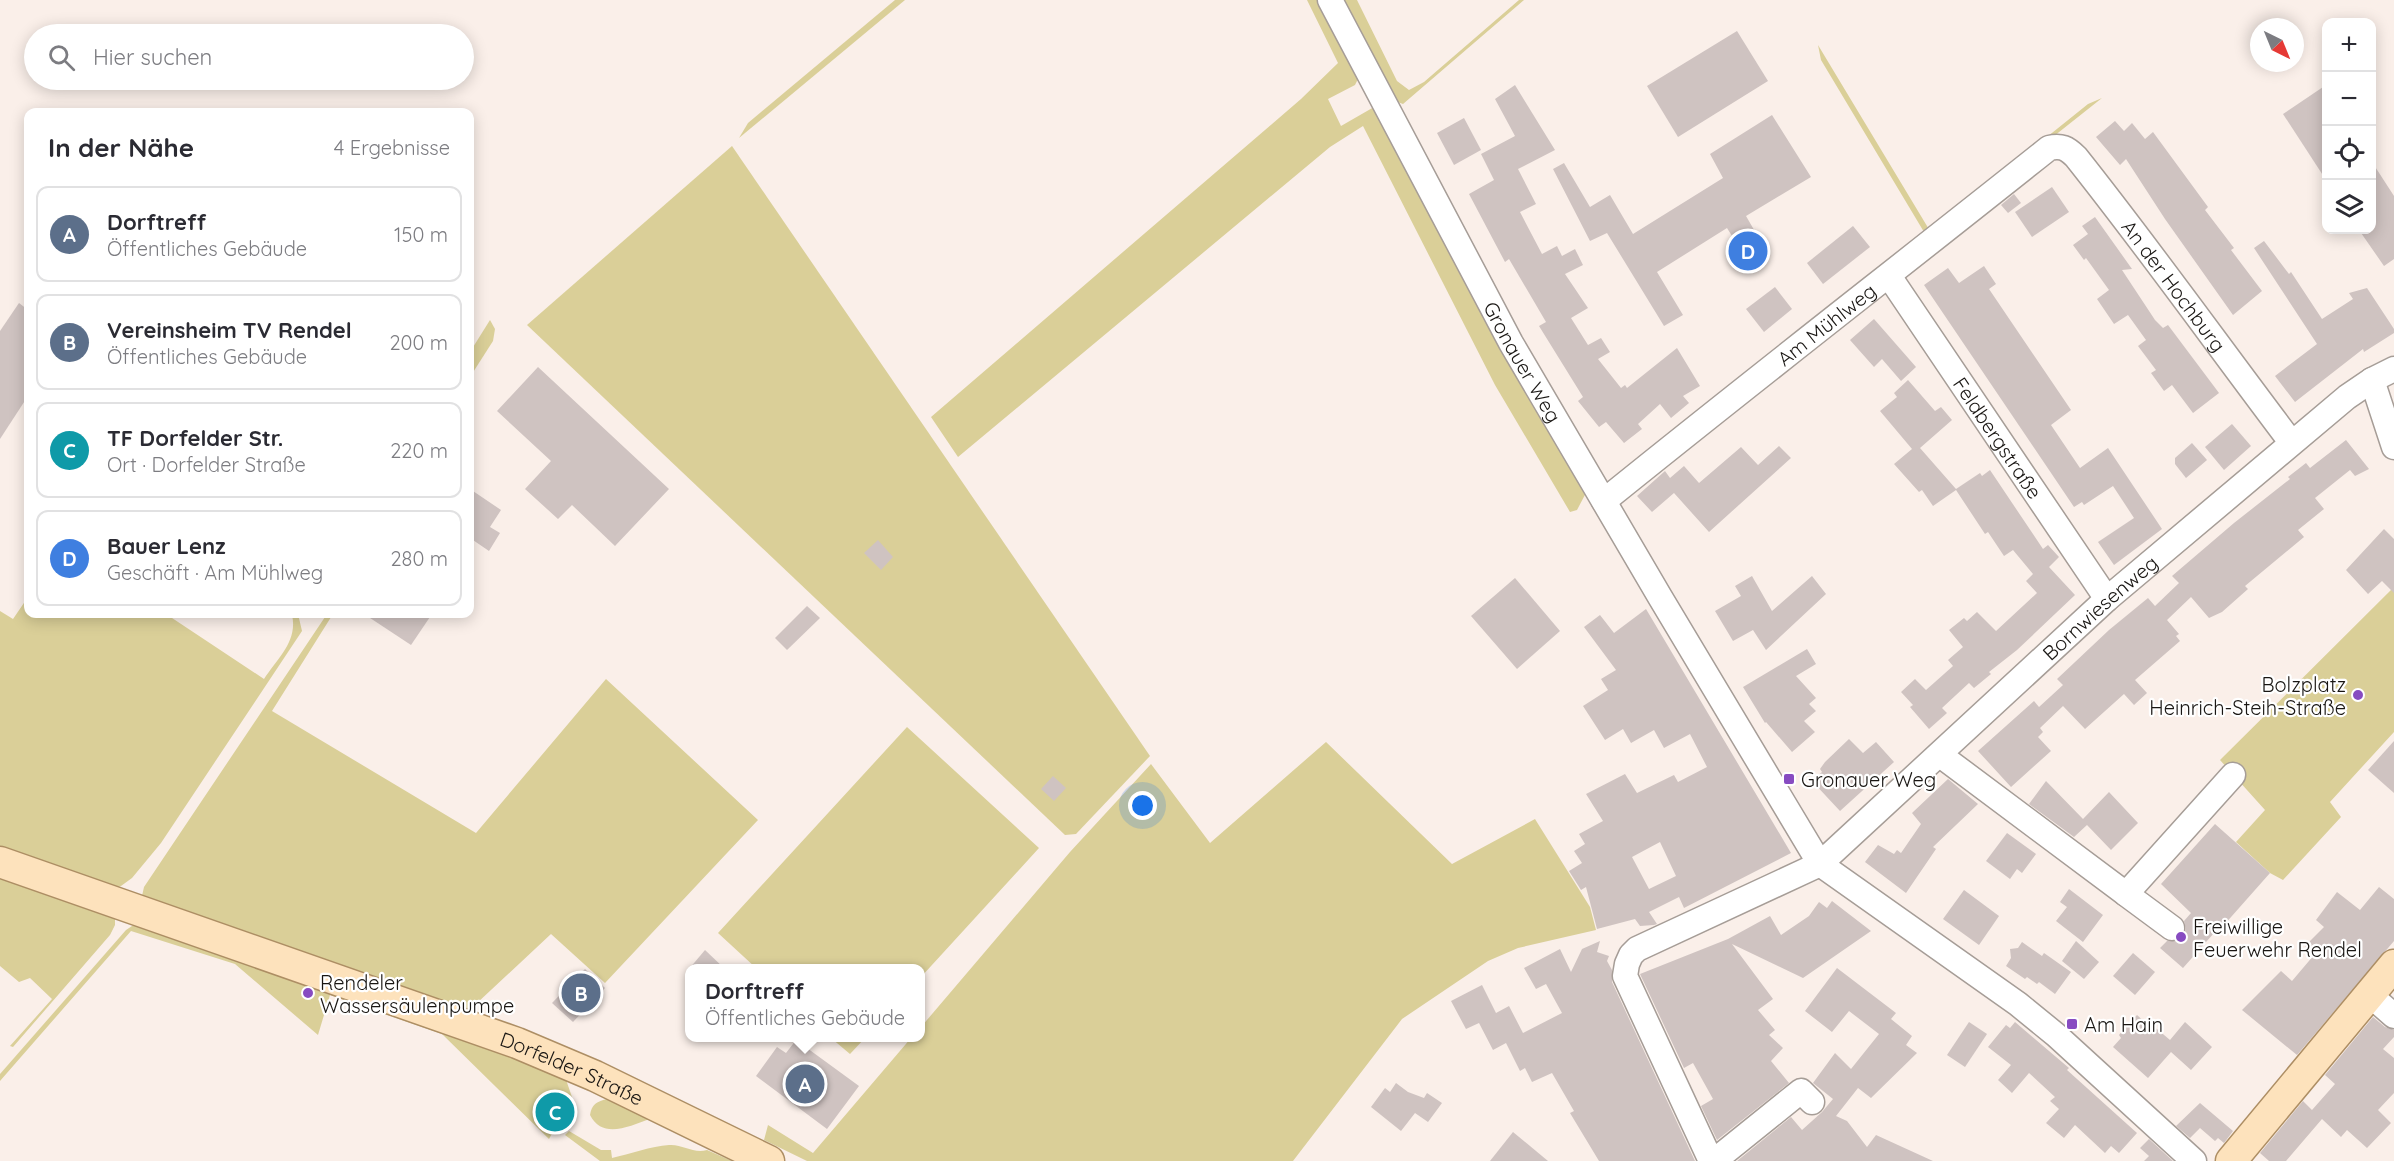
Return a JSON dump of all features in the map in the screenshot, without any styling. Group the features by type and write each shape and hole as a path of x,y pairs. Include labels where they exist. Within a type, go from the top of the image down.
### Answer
{"main road":[{"name":"Dorfelder Straße","path":"0,862 517,1042 595,1076 769,1161"},
{"path":"2231,1161 2394,965"}],"street":[{"name":"Gronauer Weg","path":"1330,0 1511,343 1820,864"},
{"name":"An der Hochburg","path":"2049,148 2058,146 2069,150 2076,157 2123,216 2291,442"},
{"name":"Am Mühlweg","path":"1604,501 1757,377 1889,276 2049,148"},
{"name":"Feldbergstraße","path":"1889,276 2107,599"},
{"name":"Bornwiesenweg","path":"1820,864 2107,599 2291,442 2372,380 2394,369"},
{"path":"2372,380 2394,447"},
{"path":"1940,754 2172,928"},
{"path":"2126,894 2233,775"},
{"path":"1812,1102 1801,1091 1713,1161 1625,976 1630,956 1637,949 1820,864 2033,1016 2194,1161"},
{"path":"2370,994 2394,1016"}],"shaded area":[{"path":"895,0 905,0 739,138 748,123"},
{"path":"1307,0 1320,0 1359,77 1355,85 1328,99 1341,126 1374,107 1503,353 1587,491 1577,510 1570,512 1495,385 1363,126 1330,147 958,457 931,417 1301,99 1338,63"},
{"path":"1342,0 1357,0 1397,81 1409,90 1424,82 1519,0 1524,0 1403,104 1395,101"},
{"path":"1818,45 1930,231 2088,104 2102,98 1927,237 1821,60"},
{"path":"732,146 1150,756 1076,834 1065,835 527,325"},
{"path":"490,320 495,329 493,341 474,371 474,346"},
{"path":"2394,587 2394,732 2330,802 2341,817 2283,880 2270,873 2236,842 2265,810 2220,760"},
{"path":"24,603 24,618 172,618 264,679 286,649 292,633 292,618 299,618 302,631 161,843 132,878 108,891 0,852 0,611 13,619"},
{"path":"324,618 330,618 272,711 476,833 606,679 758,820 605,983 551,934 467,1015 142,896 144,887"},
{"path":"907,727 1039,848 925,973 925,964 752,964 718,933"},
{"path":"1326,742 1452,864 1535,819 1590,907 1596,930 1518,948 1488,961 1402,1019 1293,1161 807,1161 764,1140 768,1125 813,1153 908,1042 925,1042 925,1022 1070,852 1151,764 1210,843"},
{"path":"0,871 115,917 115,925 110,935 13,1047 10,1046 52,999 30,978 19,982 0,966"},
{"path":"135,924 563,1071 572,1097 549,1139 442,1034 330,995 318,1035 235,964 131,931 0,1081 0,1074 126,930"},
{"path":"836,1042 861,1042 850,1054"},
{"path":"607,1099 619,1101 650,1119 617,1129 602,1127 595,1123 590,1115 595,1104"},
{"path":"569,1131 601,1150 611,1150 612,1158 655,1147 674,1145 697,1151 707,1150 732,1161 600,1161 565,1135"}],"building":[{"path":"1737,31 1768,81 1678,137 1647,86"},
{"path":"1515,85 1555,150 1518,169 1536,204 1520,212 1542,254 1557,246 1562,256 1575,249 1583,265 1565,274 1588,308 1571,318 1588,345 1601,338 1610,352 1598,359 1621,388 1625,385 1627,388 1677,348 1700,386 1683,396 1689,403 1671,418 1660,404 1638,424 1642,429 1624,443 1606,422 1599,427 1578,401 1583,397 1539,326 1546,322 1509,259 1505,262 1469,194 1494,180 1481,154 1515,136 1495,99"},
{"path":"2322,88 2322,174 2283,114"},
{"path":"1772,115 1811,177 1746,216 1768,254 1750,265 1727,228 1657,272 1683,315 1664,326 1607,233 1590,241 1553,169 1564,163 1590,207 1610,195 1633,234 1723,178 1710,154"},
{"path":"1464,118 1481,150 1454,165 1437,133"},
{"path":"2115,121 2124,131 2132,123 2145,139 2153,132 2208,207 2205,210 2234,248 2231,250 2262,291 2233,315 2126,159 2120,165 2096,137"},
{"path":"2376,168 2394,196 2394,259 2384,266 2362,234 2376,234"},
{"path":"2052,187 2069,212 2032,237 2015,212"},
{"path":"2014,194 2021,203 2008,213 2001,205"},
{"path":"2095,217 2132,269 2122,270 2155,320 2163,328 2168,325 2219,393 2193,413 2172,385 2164,391 2151,373 2156,370 2138,346 2146,340 2128,315 2114,324 2097,299 2109,290 2086,258 2084,260 2073,245 2088,234 2082,226"},
{"path":"1853,226 1870,247 1823,284 1807,263"},
{"path":"2264,241 2289,274 2291,272 2322,319 2353,299 2349,293 2367,288 2394,329 2394,333 2364,352 2363,349 2295,402 2275,376 2317,344 2254,248"},
{"path":"1984,266 1996,284 1989,289 2071,410 2051,425 2080,468 2108,448 2162,529 2114,565 2098,542 2134,518 2113,486 2084,505 2082,502 2074,507 1924,285 1948,268 1959,283"},
{"path":"1775,287 1792,309 1764,332 1746,309"},
{"path":"19,303 24,307 24,402 0,439 0,331"},
{"path":"1874,319 1916,367 1901,381 1882,359 1874,367 1850,340"},
{"path":"538,367 669,489 615,546 572,505 558,519 525,489 551,461 497,411"},
{"path":"1908,380 1935,411 1941,407 1952,420 1920,448 1956,489 1980,473 1982,476 1990,470 2043,549 2048,545 2059,557 2049,567 2075,595 2017,650 1989,672 1991,674 1974,688 1969,683 1942,708 1947,713 1929,729 1910,707 1913,705 1901,692 1915,679 1926,690 1953,666 1948,660 1963,647 1949,630 1964,618 1967,621 1977,612 1996,631 2037,593 2026,581 2033,574 2013,550 2004,556 1988,532 1985,534 1956,490 1933,506 1922,490 1919,492 1894,464 1912,449 1880,411 1897,397 1894,393"},
{"path":"2232,424 2251,446 2224,470 2205,447"},
{"path":"2346,440 2369,469 2355,476 2350,470 2315,498 2324,509 2298,530 2304,537 2245,586 2248,589 2222,612 2209,618 2191,597 2167,620 2179,634 2176,636 2180,641 2135,680 2147,693 2134,705 2124,694 2085,729 2063,706 2040,728 2043,732 2038,737 2051,751 2011,787 1978,751 2034,701 2039,707 2063,685 2057,679 2109,630 2148,598 2155,606 2179,583 2172,576 2290,479 2288,477 2306,463 2310,468"},
{"path":"2192,443 2207,460 2186,478 2175,464 2175,458"},
{"path":"1779,446 1791,458 1709,532 1674,493 1652,512 1637,496 1665,471 1670,478 1684,466 1699,483 1741,447 1758,465"},
{"path":"474,492 501,510 490,527 500,533 489,551 474,541"},
{"path":"2384,529 2394,539 2394,593 2382,581 2368,594 2346,570"},
{"path":"878,540 893,557 881,570 864,553"},
{"path":"1752,576 1772,611 1812,576 1826,594 1766,650 1753,630 1733,641 1715,611 1741,596 1735,586"},
{"path":"1515,578 1560,631 1517,669 1471,616"},
{"path":"807,606 820,618 787,650 775,638"},
{"path":"1646,609 1791,853 1684,908 1679,897 1649,912 1657,924 1640,926 1635,919 1597,929 1586,887 1581,890 1569,871 1582,863 1574,851 1585,844 1579,834 1603,821 1586,794 1625,774 1637,793 1674,775 1678,782 1707,767 1690,734 1664,748 1654,730 1631,743 1623,729 1605,740 1583,706 1608,690 1601,679 1616,670 1584,627 1600,615 1614,633","holes":["1660,842 1676,876 1649,889 1632,857"]},
{"path":"370,618 429,618 411,645"},
{"path":"1807,649 1816,664 1796,676 1816,698 1809,704 1816,711 1804,721 1815,732 1792,752 1765,723 1743,687"},
{"path":"1849,739 1863,753 1876,742 1894,762 1840,811 1812,781 1822,772 1820,769 1825,762"},
{"path":"2394,741 2394,793 2368,770"},
{"path":"1053,776 1066,788 1054,801 1041,789"},
{"path":"1948,779 1978,804 1933,847 1936,849 1906,893 1865,862 1878,845 1894,854 1897,850 1901,853 1921,824 1912,813"},
{"path":"2046,781 2083,819 2109,792 2138,823 2111,850 2087,825 2074,837 2029,804"},
{"path":"2215,824 2270,873 2183,968 2160,948 2167,941 2177,941 2183,937 2186,929 2184,921 2191,913 2161,884"},
{"path":"2007,833 2036,854 2022,873 2017,869 2010,879 1986,861"},
{"path":"2379,887 2394,899 2394,941 2297,1055 2242,1010 2281,971 2292,981 2314,955 2305,946 2324,927 2316,920 2337,892 2360,910"},
{"path":"2069,889 2103,915 2083,942 2056,921 2067,907 2060,902"},
{"path":"1964,890 1999,916 1979,945 1943,919"},
{"path":"1832,901 1871,931 1803,978 1732,944 1773,999 1758,1010 1775,1030 1769,1035 1783,1048 1771,1061 1789,1083 1717,1140 1701,1106 1713,1099 1693,1063 1684,1068 1640,974 1728,939 1770,916 1781,935 1809,916 1819,902 1827,908"},
{"path":"1600,941 1597,952 1609,956 1607,961 1612,970 1612,982 1695,1161 1599,1161 1570,1113 1574,1111 1552,1073 1532,1082 1525,1068 1520,1071 1506,1043 1493,1050 1479,1023 1466,1029 1451,1001 1482,985 1496,1013 1509,1006 1523,1033 1562,1013 1546,984 1536,989 1524,968 1560,949 1571,972 1582,949"},
{"path":"2076,941 2099,962 2084,979 2062,961"},
{"path":"2022,942 2042,956 2044,953 2071,972 2055,994 2039,982 2037,984 2027,977 2025,979 2006,966 2011,958 2010,949 2018,948"},
{"path":"705,950 720,964 693,964"},
{"path":"2133,953 2155,972 2135,995 2113,976"},
{"path":"1837,968 1896,1013 1891,1019 1912,1036 1906,1045 1917,1053 1871,1098 1858,1088 1836,1116 1847,1121 1867,1147 1876,1135 1933,1161 1737,1161 1791,1117 1802,1130 1833,1099 1813,1083 1835,1053 1851,1069 1879,1034 1849,1011 1832,1032 1805,1011"},
{"path":"585,969 605,988 573,1022 552,1003"},
{"path":"2137,1015 2170,1040 2185,1022 2212,1047 2191,1070 2171,1052 2148,1078 2113,1047 2121,1038 2119,1035"},
{"path":"2373,1017 2385,1027 2394,1030 2394,1037 2383,1049 2394,1058 2394,1093 2378,1110 2391,1123 2367,1148 2347,1130 2341,1137 2322,1119 2286,1161 2269,1161 2260,1153 2303,1101 2312,1110 2335,1084 2325,1075"},
{"path":"1969,1022 1987,1034 1965,1067 1947,1055"},
{"path":"2015,1022 2069,1068 2067,1070 2137,1133 2119,1153 2111,1146 2105,1153 2075,1125 2064,1138 2046,1123 2059,1109 2050,1101 2055,1097 2029,1073 2012,1093 1998,1080 2011,1065 1988,1047 2006,1025 2010,1028"},
{"path":"794,1042 799,1042 859,1086 827,1129 756,1076 777,1047 786,1053"},
{"path":"1396,1083 1408,1092 1424,1098 1427,1093 1442,1103 1428,1122 1415,1113 1401,1131 1371,1107 1385,1088 1390,1092"},
{"path":"2200,1103 2233,1131 2224,1143 2218,1138 2215,1141 2200,1128 2190,1138 2176,1126"},
{"path":"1513,1132 1548,1161 1490,1161"},
{"path":"2149,1139 2173,1161 2144,1161 2149,1156 2140,1148"}],"place":[{"name":"Bauer Lenz","path":"1748,251"},
{"name":"Bolzplatz Heinrich-Steih-Straße","path":"2358,695"},
{"name":"Gronauer Weg","path":"1789,779"},
{"name":"Freiwillige Feuerwehr Rendel","path":"2181,937"},
{"name":"Rendeler Wassersäulenpumpe","path":"308,993"},
{"name":"Vereinsheim TV Rendel","path":"581,993"},
{"name":"Am Hain","path":"2072,1024"},
{"name":"Dorftreff","path":"805,1084"},
{"name":"TF Dorfelder Str.","path":"555,1112"}]}
